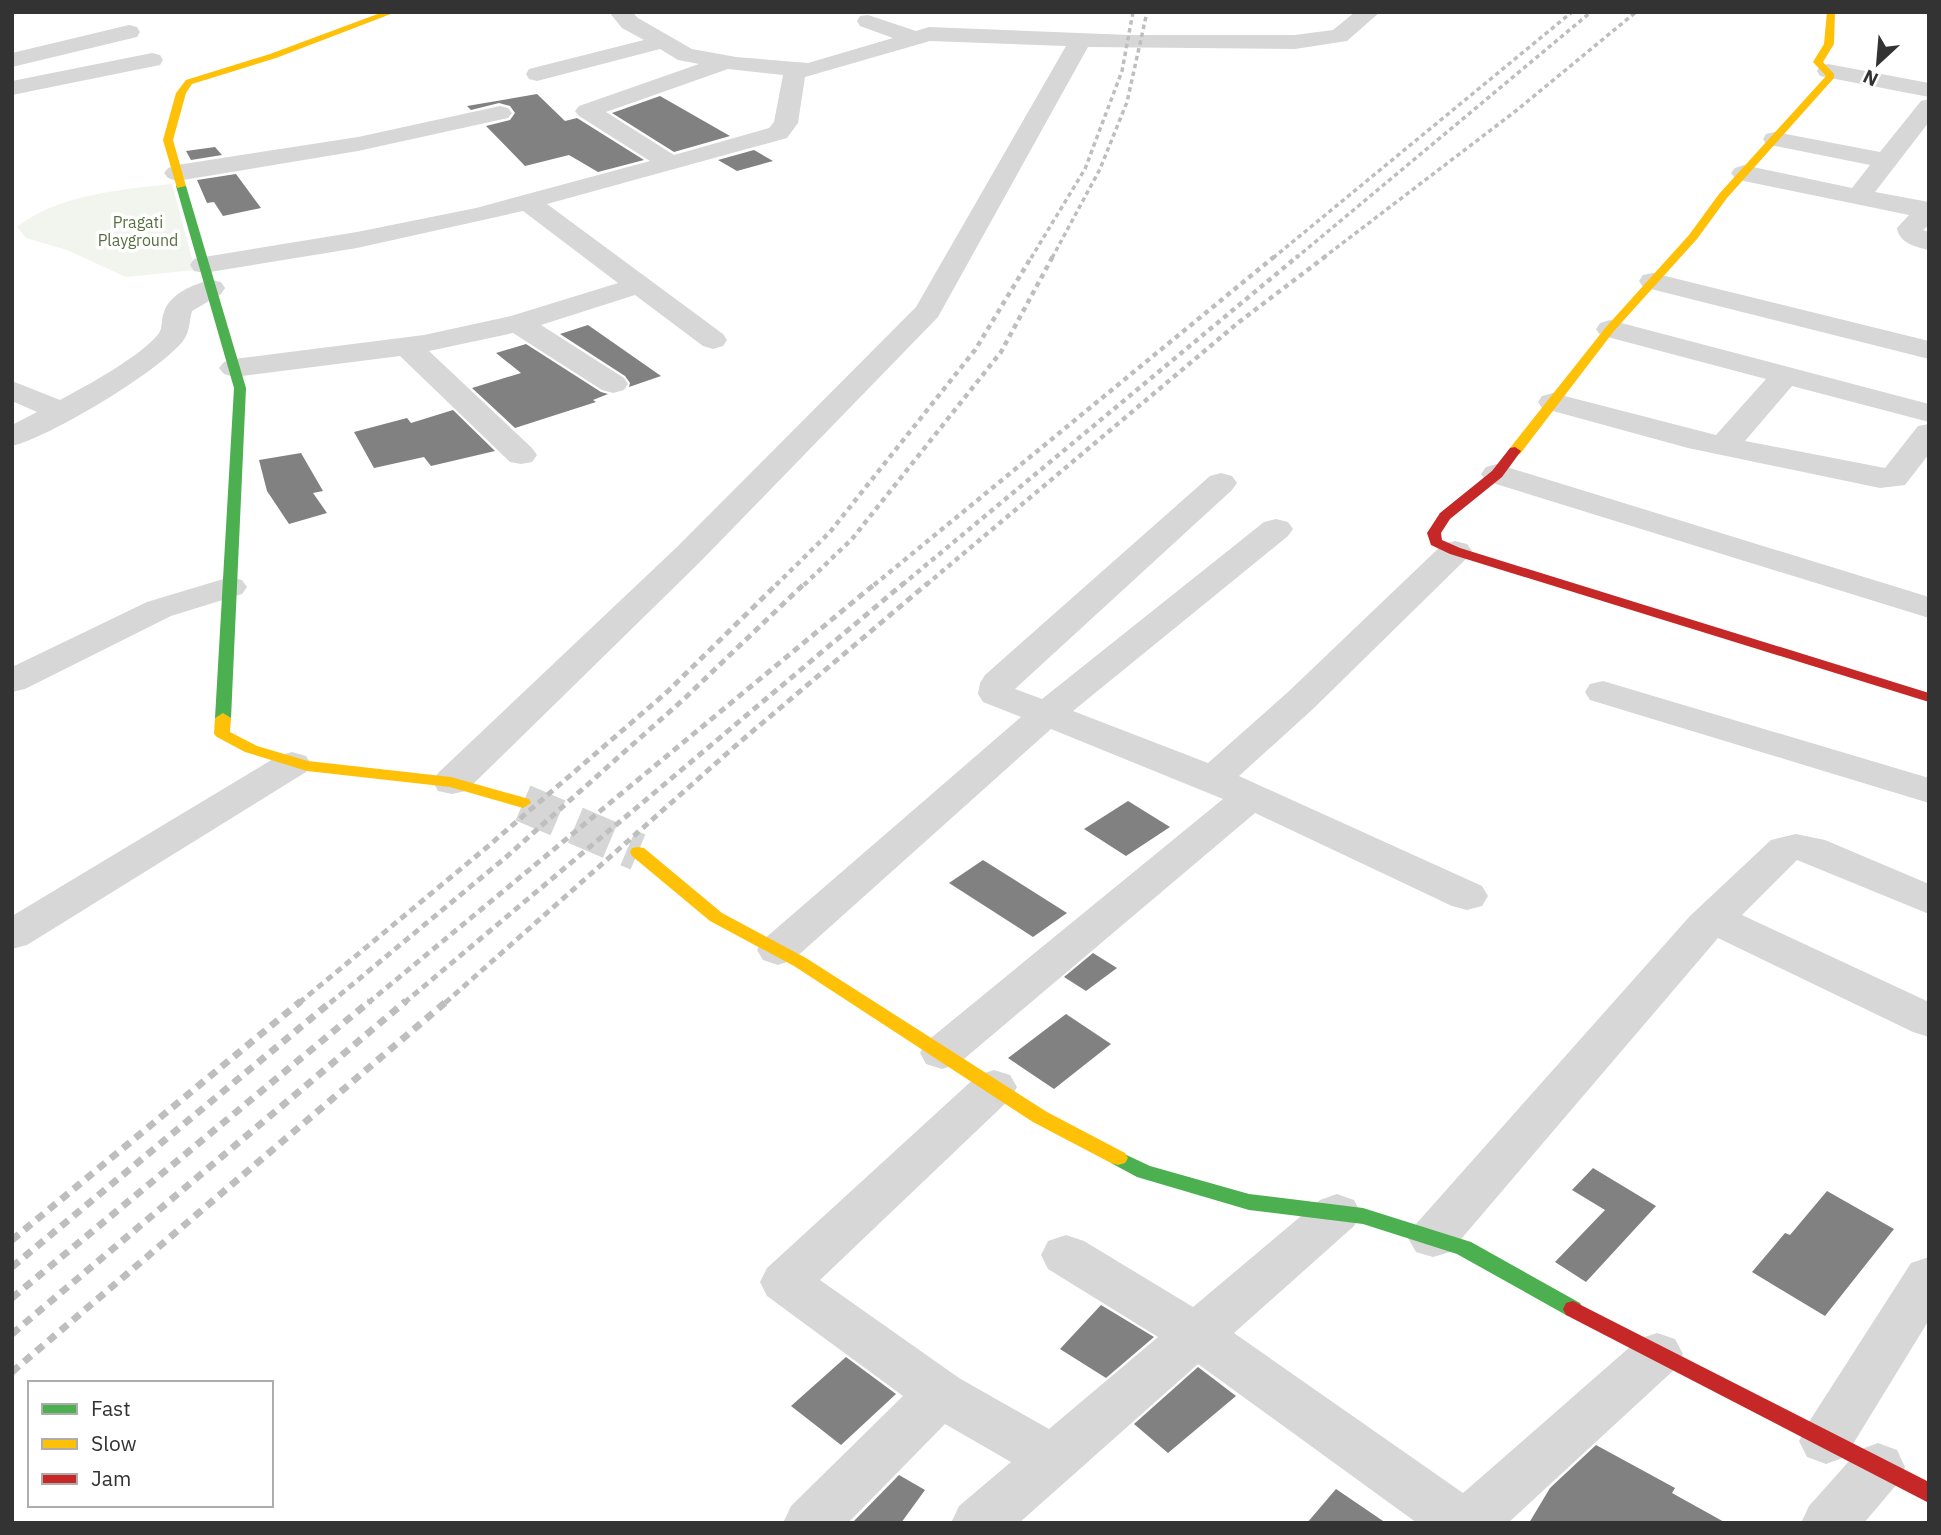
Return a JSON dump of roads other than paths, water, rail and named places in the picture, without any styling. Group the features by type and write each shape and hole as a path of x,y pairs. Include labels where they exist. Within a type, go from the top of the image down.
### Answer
{"street":[{"path":"392,12 273,56 189,82 181,93 168,140 240,388 222,734 241,745 292,764 346,774 452,782 523,803"},
{"path":"620,12 630,23 687,55 726,63 795,70 809,70 929,34 1081,40 1295,42 1339,36 1369,12"},
{"path":"980,12 999,36"},
{"path":"1831,12 1829,44 1818,62 1819,67 1929,90"},
{"path":"868,21 914,38"},
{"path":"12,60 128,22 130,42 137,51 189,82"},
{"path":"452,782 689,555 928,311 1081,40"},
{"path":"537,75 662,41"},
{"path":"12,88 152,60"},
{"path":"672,164 587,111 726,63"},
{"path":"12,437 86,400 173,337 179,309 208,277 357,240 529,203 778,133 786,123 795,70"},
{"path":"1828,71 1831,76 1610,329 1497,474 1445,516 1434,533 1436,542 1455,551 1929,698"},
{"path":"1858,197 1929,106"},
{"path":"177,173 346,146 500,113"},
{"path":"1775,139 1892,153 1929,151"},
{"path":"1744,173 1928,211"},
{"path":"529,203 713,340"},
{"path":"1928,211 1910,228 1910,234 1929,242"},
{"path":"1653,281 1928,349"},
{"path":"234,368 407,346 518,323 639,285"},
{"path":"518,323 613,384"},
{"path":"1610,329 1929,413"},
{"path":"407,346 521,455"},
{"path":"1724,446 1785,375"},
{"path":"12,390 62,412"},
{"path":"1553,402 1724,446 1862,475 1894,478 1929,433"},
{"path":"1497,474 1929,608"},
{"path":"1221,483 998,683 996,694 1213,779 1467,895"},
{"path":"778,950 1046,714 1276,529"},
{"path":"1213,779 1301,700 1455,551"},
{"path":"12,681 159,608 230,587"},
{"path":"1603,692 1929,791"},
{"path":"12,935 292,764"},
{"path":"942,1053 1251,796"},
{"path":"1433,1238 1713,918 1785,849 1811,849 1929,900"},
{"path":"638,852 716,917 778,950 1040,1117 1144,1172 1249,1202 1363,1216 1464,1248 1657,1354 1929,1493"},
{"path":"1713,918 1929,1021"},
{"path":"994,1087 785,1282 940,1394 1053,1459"},
{"path":"979,1523 1337,1213"},
{"path":"1066,1255 1197,1335 1461,1523"},
{"path":"1826,1441 1926,1288"},
{"path":"1469,1523 1657,1354"},
{"path":"811,1523 940,1394"},
{"path":"1829,1523 1878,1468"}],"tunnel":[{"path":"523,803 638,852"}],"railway":[{"path":"1031,258 1085,169 1122,71 1133,12"},
{"path":"1052,258 1100,169 1127,102 1147,12"},
{"path":"1273,258 1572,12"},
{"path":"1296,258 1591,12"},
{"path":"1323,258 1517,110 1636,12"},
{"path":"776,585 830,532 975,350 1032,256"},
{"path":"804,585 852,539 1001,352 1053,256"},
{"path":"874,585 1275,256"},
{"path":"902,585 1298,256"},
{"path":"926,585 1239,322 1326,256"},
{"path":"299,1003 486,848 667,692 778,583"},
{"path":"330,1003 505,858 685,698 805,583"},
{"path":"368,1003 876,583"},
{"path":"404,1003 904,583"},
{"path":"445,1003 741,741 928,583"},
{"path":"12,1240 301,1001"},
{"path":"12,1267 332,1001"},
{"path":"12,1298 370,1001"},
{"path":"12,1334 406,1001"},
{"path":"12,1372 447,1001"}],"park label":[{"name":"Pragati Playground","path":"138,231"}]}
